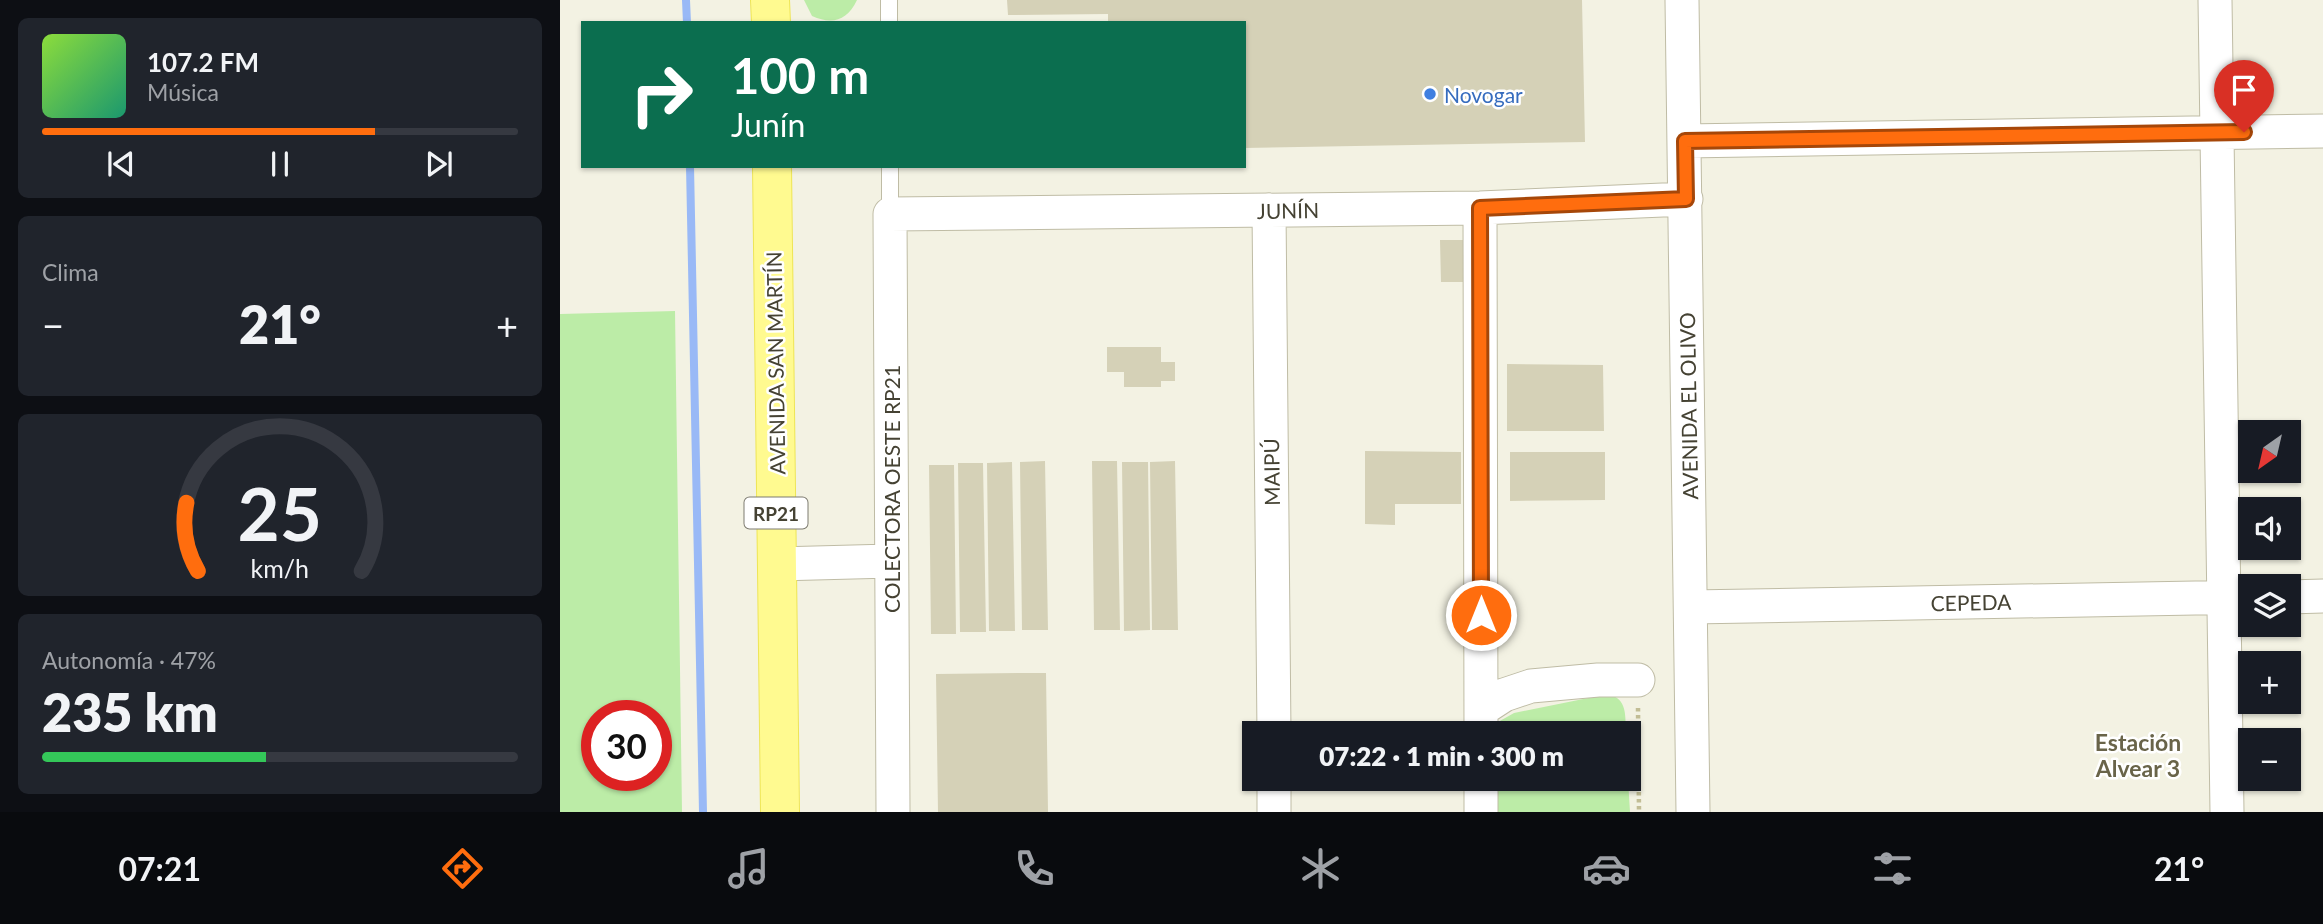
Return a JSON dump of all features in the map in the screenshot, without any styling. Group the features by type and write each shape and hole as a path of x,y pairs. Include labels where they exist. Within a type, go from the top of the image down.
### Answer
{"main road":[{"path":"770,0 771,21"},
{"name":"AVENIDA SAN MARTÍN","path":"772,168 780,812"}],"street":[{"name":"AVENIDA EL OLIVO","path":"1682,0 1693,812"},
{"path":"2215,0 2217,133 2237,598 2227,812"},
{"path":"1685,141 2323,131"},
{"name":"JUNÍN","path":"890,214 1480,208 1686,199"},
{"path":"1480,208 1481,721"},
{"name":"MAIPÚ","path":"1269,210 1274,721"},
{"name":"COLECTORA OESTE RP21","path":"890,214 893,812"},
{"path":"777,564 891,561"},
{"path":"2301,597 2323,596"},
{"name":"CEPEDA","path":"1691,607 2237,598"},
{"path":"1482,721 1504,695 1531,686 1598,680 1637,680"},
{"path":"1274,791 1274,812"},
{"path":"1481,791 1481,812"}],"lane":[{"path":"889,0 889,21"},
{"name":"COLECTORA OESTE RP21","path":"890,168 890,214"}],"path":[{"path":"1637,680 1639,812"}],"green space":[{"path":"804,0 857,0 844,17 826,20 812,16"},
{"path":"675,311 682,812 560,812 560,314"},
{"path":"1608,694 1622,704 1625,721 1500,721 1514,713"},
{"path":"1491,791 1629,791 1630,812 1492,812"}],"building":[{"name":"Novogar","path":"1007,0 1582,0 1585,142 1246,148 1246,21 1108,21 1108,14 1008,15"},
{"path":"1440,240 1466,240 1467,282 1441,282"},
{"path":"1107,347 1161,347 1161,362 1175,362 1175,381 1161,381 1161,387 1124,387 1124,372 1107,372"},
{"path":"1507,364 1603,365 1604,431 1507,431"},
{"path":"1365,451 1461,452 1461,504 1395,504 1395,525 1365,524"},
{"path":"1510,452 1605,452 1605,500 1510,501"},
{"path":"1045,461 1048,630 1022,630 1020,462"},
{"path":"1092,461 1117,461 1120,630 1094,630"},
{"path":"1175,461 1178,630 1152,630 1150,462"},
{"path":"1012,462 1015,631 989,631 987,463"},
{"path":"1122,462 1148,462 1150,630 1124,631"},
{"path":"958,463 983,463 986,632 960,632"},
{"path":"929,465 954,465 956,634 931,634"},
{"path":"1046,673 1048,812 938,812 936,674"}],"waterway":[{"path":"686,0 687,21"},
{"path":"690,168 703,812"}],"place":[{"name":"Novogar","path":"1430,94"}],"district":[{"name":"Estación Alvear 3","path":"2138,755"}],"route":[{"path":"1481,615 1480,208 1686,199 1685,141 2244,132"}]}
